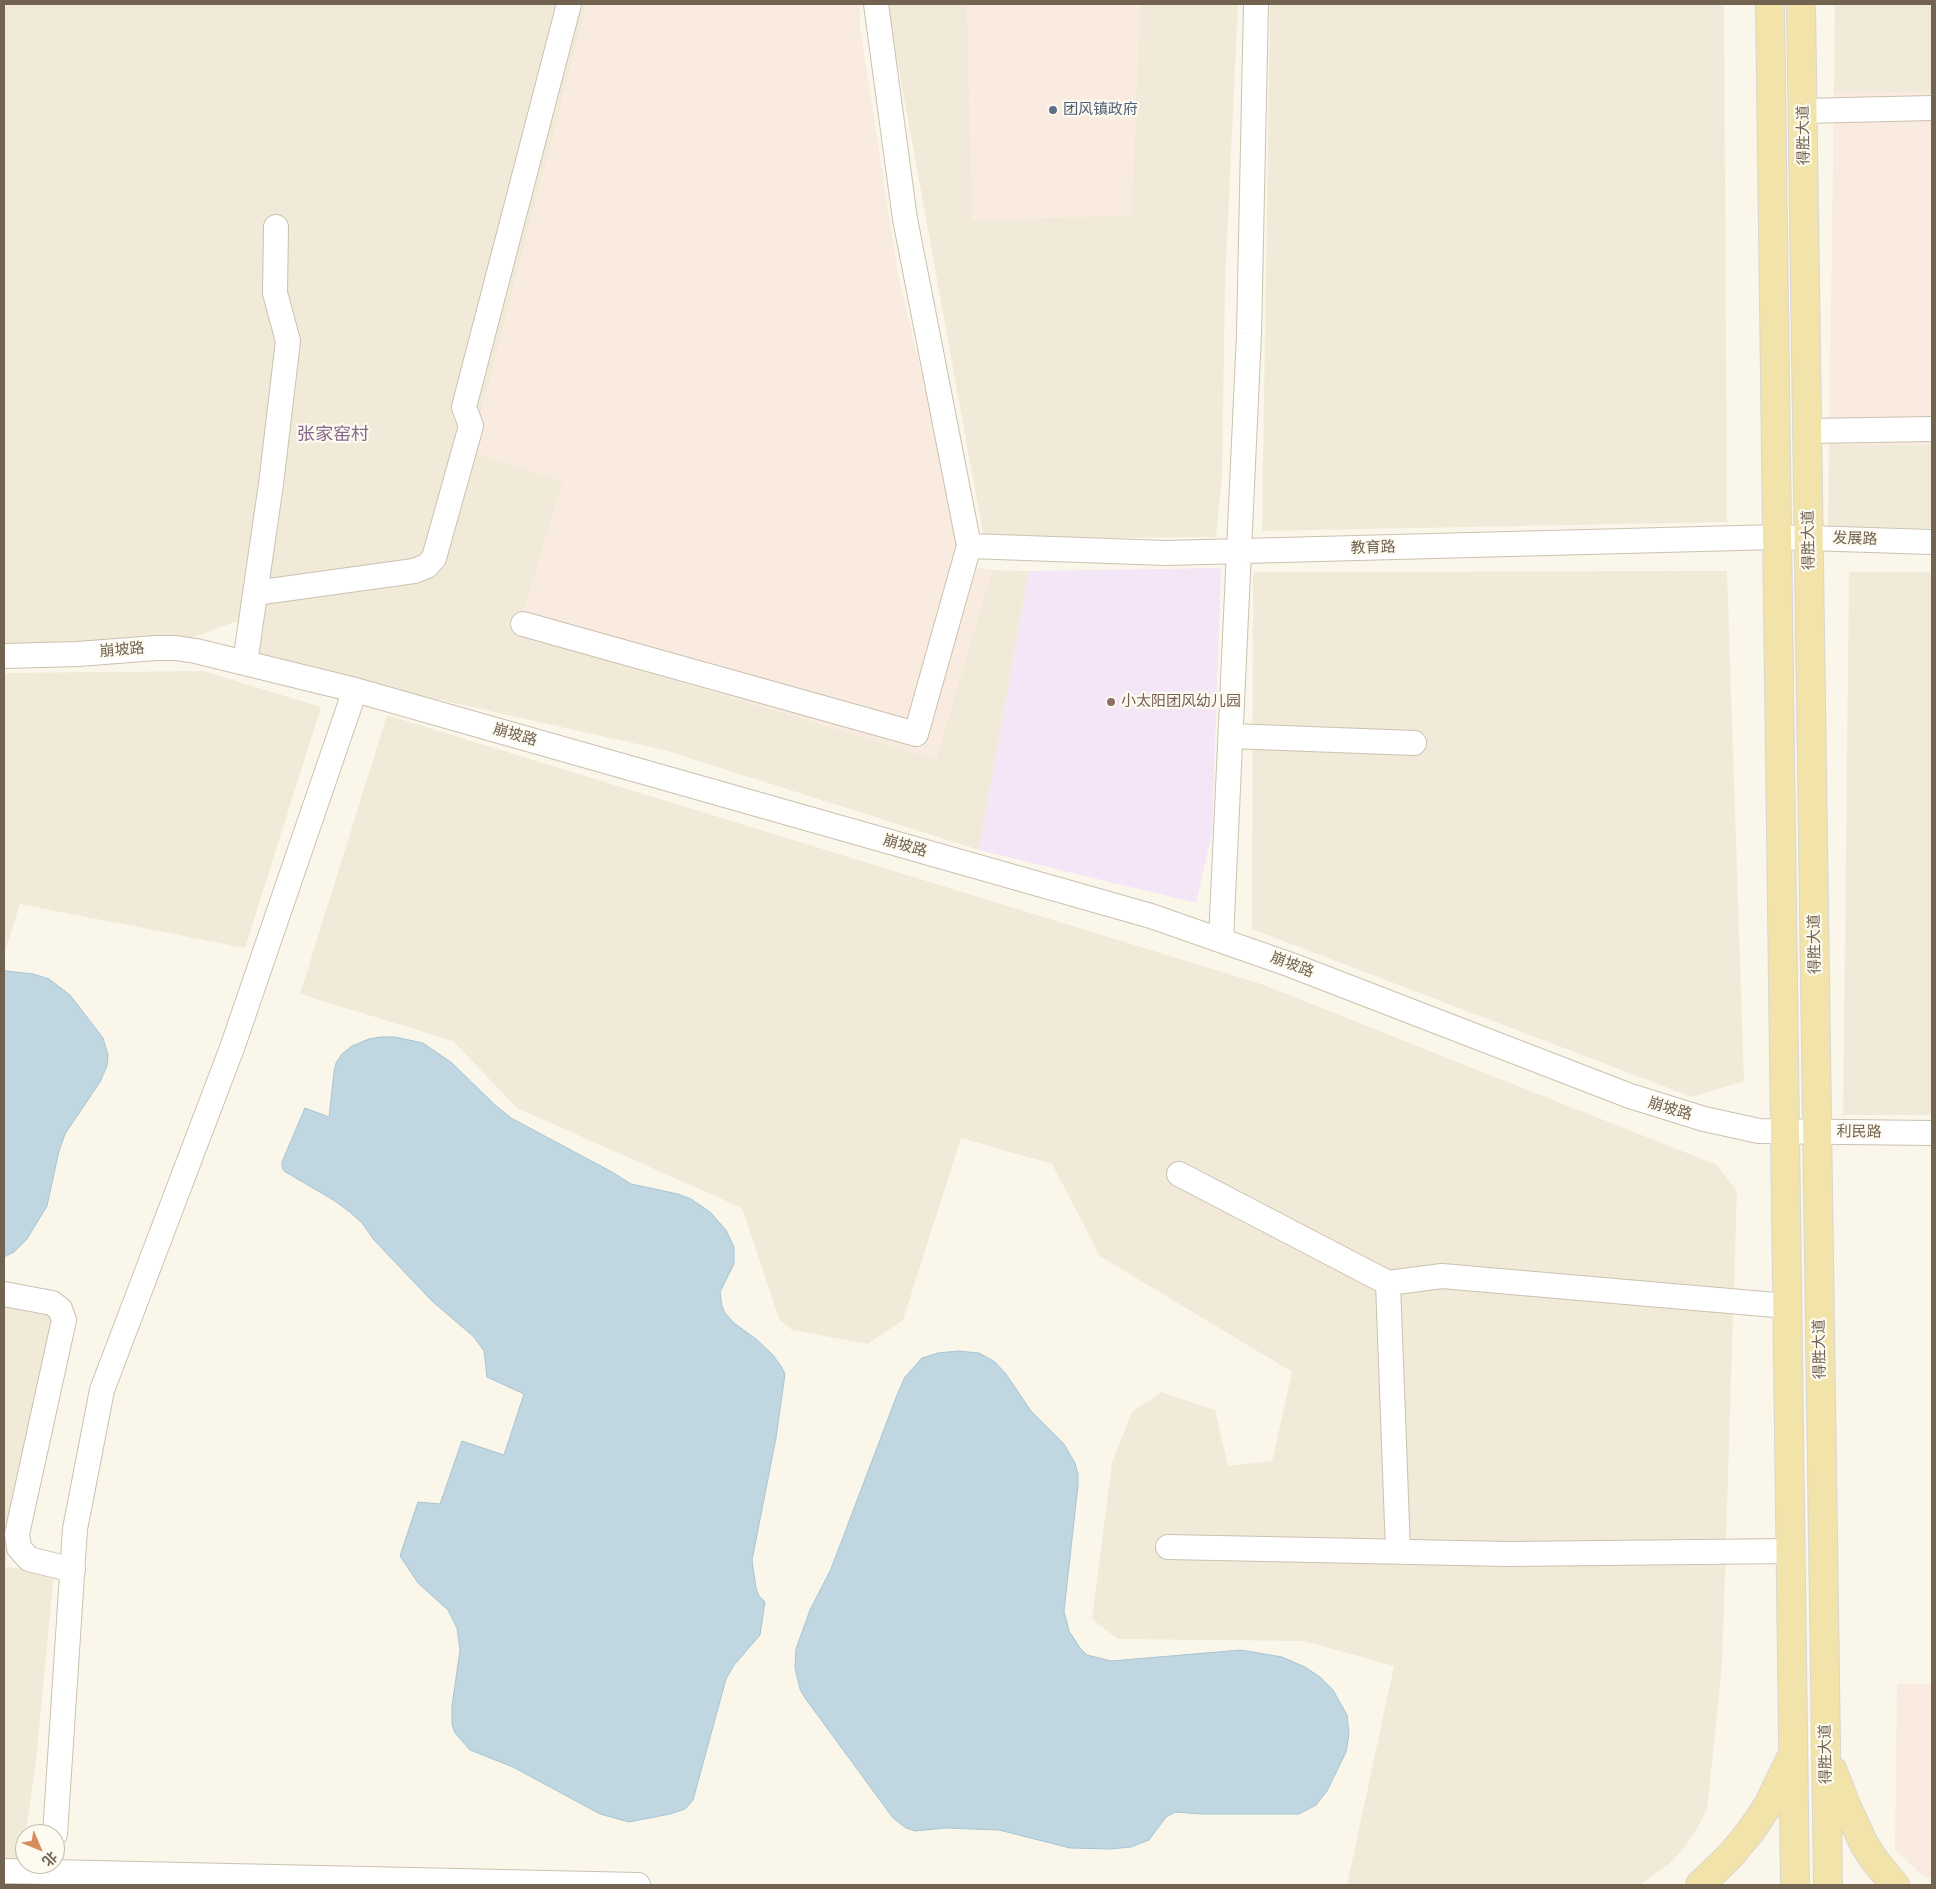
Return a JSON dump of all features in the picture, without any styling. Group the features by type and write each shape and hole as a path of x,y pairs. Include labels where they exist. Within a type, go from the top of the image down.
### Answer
{"main road":[{"name":"得胜大道","path":"1770,4 1795,1885"},
{"name":"得胜大道","path":"1802,4 1828,1885"},
{"path":"1826,1751 1846,1805 1864,1844 1895,1885"},
{"path":"1700,1885 1731,1855 1750,1832 1770,1800 1794,1752"}],"street":[{"path":"255,593 414,572 427,566 434,558 471,426 464,407 569,4"},
{"path":"523,624 916,734 968,546 905,219 876,4"},
{"path":"1222,940 1249,334 1256,4"},
{"path":"1803,111 1932,108"},
{"path":"245,663 271,484 288,341 275,293 276,227"},
{"path":"1808,431 1932,429"},
{"name":"教育路","path":"968,546 1166,553 1777,537"},
{"name":"发展路","path":"1777,537 1932,542"},
{"name":"崩坡路","path":"4,656 78,654 156,648 196,651 355,690 1151,916 1222,940 1639,1099 1704,1119 1759,1131 1785,1131"},
{"path":"56,1824 76,1529 102,1390 232,1048 355,690"},
{"path":"1231,736 1414,743"},
{"name":"利民路","path":"1785,1131 1932,1133"},
{"path":"1179,1174 1388,1283 1442,1276 1788,1306"},
{"path":"1388,1283 1398,1551"},
{"path":"4,1294 52,1303 60,1309 64,1320 18,1534 19,1548 29,1559 73,1570"},
{"path":"1168,1546 1508,1554 1791,1551"},
{"path":"52,1874 638,1885"}],"shaded area":[{"path":"4,4 587,4 471,452 563,482 517,633 936,759 992,570 1029,571 979,850 664,750 257,659 263,626 234,622 192,638 4,644"},
{"path":"587,4 860,4 860,28 898,274 960,537 956,565 992,570 936,759 517,633 563,482 471,452"},
{"path":"887,4 967,4 973,220 1131,215 1140,4 1238,4 1225,284 1222,475 1216,537 984,539"},
{"name":"团风镇政府","path":"967,4 1140,4 1131,216 972,220"},
{"path":"1270,4 1724,4 1727,522 1262,531"},
{"path":"1835,4 1932,4 1932,93 1834,92"},
{"path":"1834,92 1932,93 1932,445 1829,444"},
{"path":"1829,444 1932,445 1932,528 1828,527"},
{"name":"小太阳团风幼儿园","path":"1221,568 1212,833 1196,903 979,850 1029,571"},
{"path":"1727,571 1744,1081 1692,1097 1252,929 1253,572"},
{"path":"1849,572 1932,572 1932,1115 1843,1115"},
{"path":"203,671 321,707 245,948 20,904 4,955 4,673"},
{"path":"387,715 1261,984 1717,1165 1737,1191 1722,1666 1707,1810 1683,1849 1669,1864 1640,1885 1347,1885 1394,1666 1304,1641 1118,1639 1092,1619 1112,1463 1132,1412 1161,1392 1215,1410 1228,1466 1272,1461 1292,1372 1100,1256 1052,1164 961,1138 903,1320 868,1344 792,1330 779,1319 742,1208 517,1108 453,1041 300,994"},
{"path":"4,1305 57,1315 5,1567 54,1572 36,1761 27,1824 15,1824 15,1874 4,1874"},
{"path":"1897,1684 1932,1684 1932,1880 1919,1872 1895,1849"}],"water":[{"path":"4,972 33,974 49,979 70,995 103,1038 108,1055 107,1066 100,1082 65,1134 59,1151 47,1206 27,1239 14,1252 4,1257"},
{"path":"395,1037 423,1043 452,1063 511,1118 631,1184 678,1194 691,1199 710,1212 726,1230 734,1247 734,1264 720,1292 725,1313 734,1323 756,1339 772,1354 785,1374 776,1438 752,1560 756,1588 759,1596 765,1602 760,1635 734,1665 726,1679 693,1800 685,1809 629,1822 600,1814 513,1767 470,1750 455,1733 452,1725 452,1706 460,1650 457,1628 448,1610 418,1583 400,1556 418,1502 440,1504 462,1441 504,1455 524,1394 487,1377 484,1351 474,1337 432,1301 374,1240 362,1223 335,1201 284,1171 282,1167 282,1162 305,1108 329,1117 334,1072 336,1063 342,1054 352,1046 369,1039"},
{"path":"958,1351 979,1353 995,1362 1006,1374 1031,1411 1064,1444 1075,1463 1078,1485 1064,1611 1069,1631 1080,1648 1087,1655 1111,1661 1241,1650 1282,1657 1305,1667 1320,1677 1333,1690 1347,1715 1349,1734 1346,1752 1327,1791 1316,1805 1299,1814 1201,1814 1175,1812 1166,1817 1149,1840 1131,1847 1110,1849 1070,1848 999,1830 946,1828 915,1831 906,1828 893,1818 805,1698 800,1689 795,1668 796,1649 810,1610 831,1569 905,1377 922,1358 938,1353"}],"place":[{"name":"团风镇政府","path":"1053,110"},
{"name":"小太阳团风幼儿园","path":"1111,702"}],"district":[{"name":"张家窑村","path":"333,435"}]}
